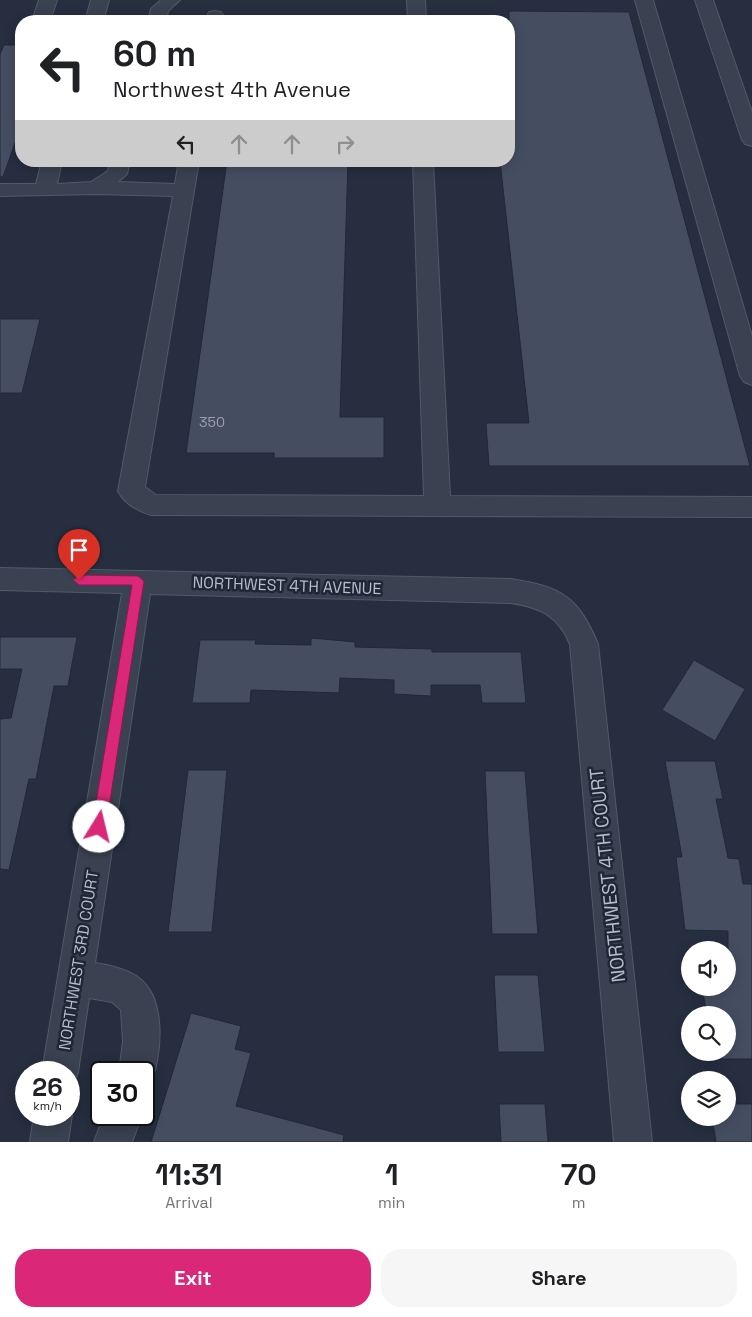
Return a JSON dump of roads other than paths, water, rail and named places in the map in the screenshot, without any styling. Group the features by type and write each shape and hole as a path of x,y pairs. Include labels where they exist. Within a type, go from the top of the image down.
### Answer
{"street":[{"path":"43,15 48,0"},
{"path":"96,15 100,0"},
{"path":"416,0 417,15"},
{"path":"644,0 752,376"},
{"path":"704,0 752,140"},
{"path":"158,15 160,9 166,1"},
{"path":"45,190 51,167"},
{"path":"96,188 117,174 119,167"},
{"path":"188,167 131,491 150,505 752,507"},
{"path":"423,167 438,506"},
{"path":"0,190 96,188 184,190"},
{"name":"NORTHWEST 4TH AVENUE","path":"0,579 511,591 534,594 550,599 569,612"},
{"name":"NORTHWEST 3RD COURT","path":"62,1061 138,581"},
{"name":"NORTHWEST 4TH COURT","path":"569,612 579,629 584,644 634,1142"},
{"path":"74,978 112,985 128,992 135,1003 143,1031 140,1061"},
{"path":"49,1142 51,1126"},
{"path":"113,1142 119,1126"}]}
